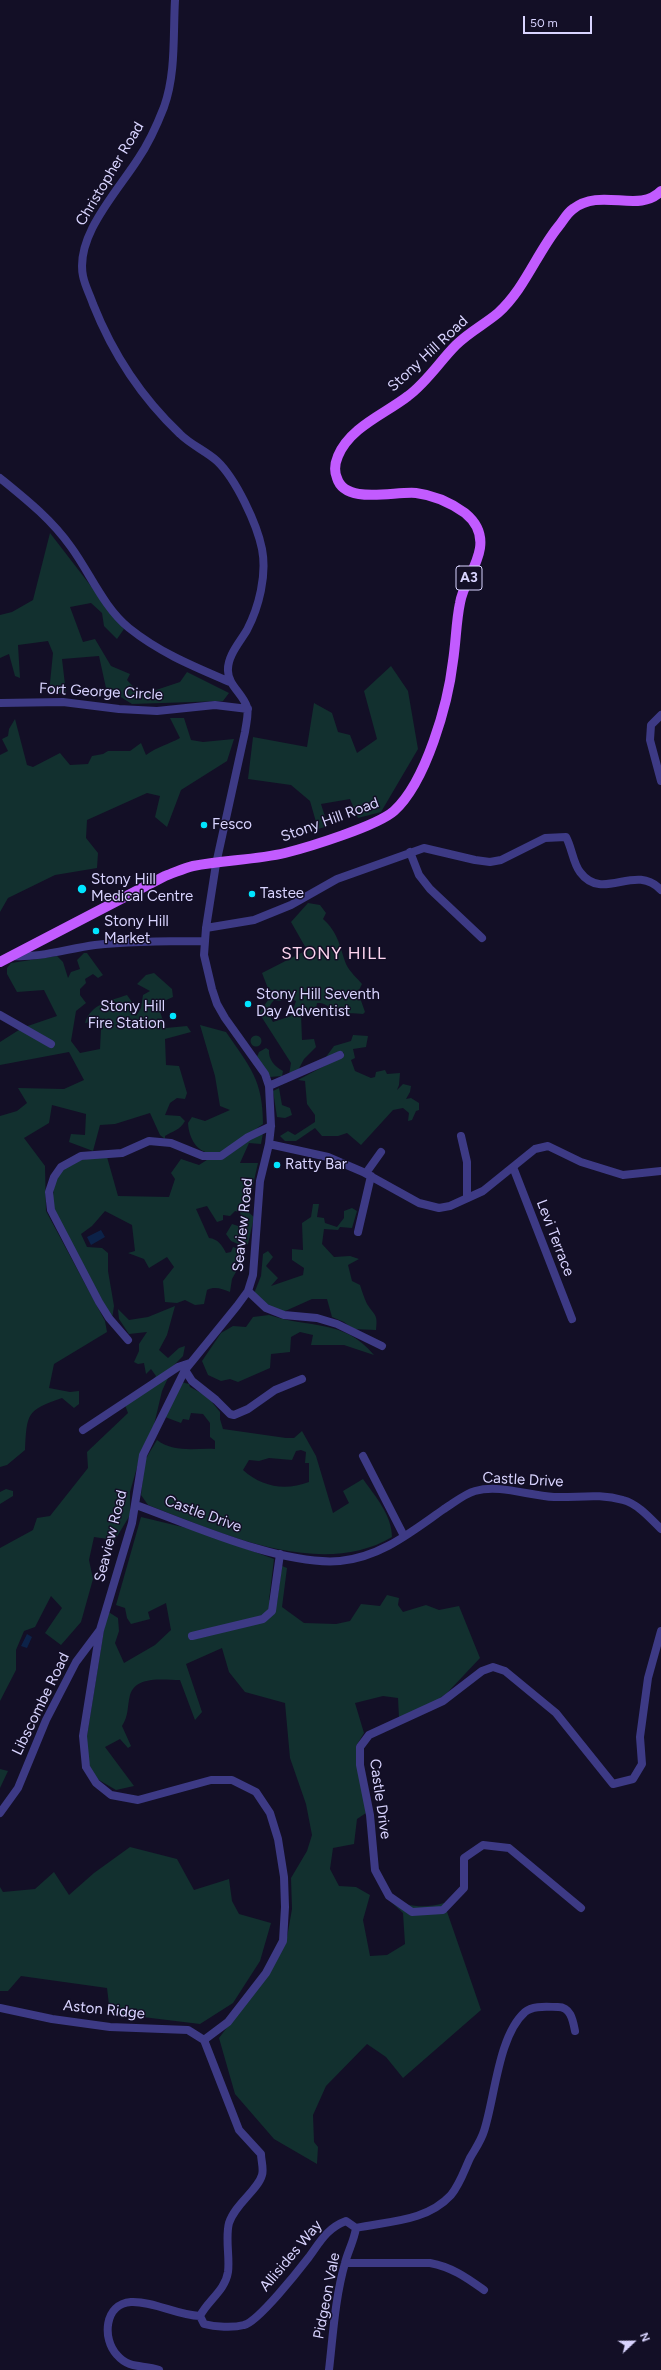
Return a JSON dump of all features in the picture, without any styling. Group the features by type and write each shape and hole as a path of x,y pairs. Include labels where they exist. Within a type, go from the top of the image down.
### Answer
{"main road":[{"name":"Stony Hill Road","path":"0,962 165,876 193,866 216,864 286,853 378,821 393,812 408,795 422,770 444,707 453,664 461,595 480,547 480,532 471,518 457,507 430,496 415,493 359,495 346,491 339,485 335,473 337,458 345,444 359,429 411,394 458,343 499,312 513,295 548,239 572,210 586,201 603,198 642,201 656,196 661,191"}],"street":[{"name":"Christopher Road","path":"175,0 170,85 164,106 153,133 140,157 89,234 81,258 83,277 102,327 127,371 143,393 181,435 217,461 230,476 256,529 262,551 262,576 258,602 248,628 230,659 228,671 230,682"},
{"path":"0,478 45,514 72,547 108,605 128,628 175,658 230,682 244,698 248,709 246,732 216,864"},
{"name":"Fort George Circle","path":"0,703 63,702 119,709 157,710 215,705 248,709"},
{"path":"661,715 651,725 650,740 661,781"},
{"path":"206,928 254,920 291,905 337,879 424,848 490,862 501,860 545,838 566,837 572,847 579,871 590,882 603,886 642,879 654,883 661,890"},
{"path":"410,852 419,875 430,889 482,938"},
{"name":"Seaview Road","path":"204,2040 228,2022 266,1972 282,1941 285,1907 284,1877 278,1839 270,1813 256,1792 232,1780 211,1780 138,1800 111,1795 96,1783 86,1767 84,1736 100,1630 136,1505 143,1455 188,1367 248,1291 253,1274 260,1182 269,1144 271,1126 269,1086 265,1074 225,1018 212,989 204,955 206,928 216,864"},
{"path":"11,956 36,957 89,946 134,940 205,941"},
{"path":"0,1015 51,1044"},
{"path":"269,1086 340,1055"},
{"path":"128,1340 109,1318 99,1302 51,1210 49,1192 54,1177 61,1167 76,1158 122,1153 149,1140 171,1143 203,1156 221,1156 248,1137 271,1126"},
{"path":"461,1136 467,1162 467,1198"},
{"path":"269,1144 328,1157 369,1175 419,1204 439,1208 450,1206 483,1191 536,1149 548,1146 581,1162 623,1175 661,1171"},
{"path":"358,1232 369,1175 381,1152"},
{"name":"Levi Terrace","path":"512,1167 572,1319"},
{"path":"248,1291 266,1308 284,1315 317,1318 336,1324 382,1346"},
{"path":"83,1430 178,1367 188,1367 192,1381 216,1400 230,1414 234,1415 248,1409 275,1390 302,1378"},
{"path":"363,1456 404,1536"},
{"name":"Castle Drive","path":"136,1505 232,1540 280,1554 302,1559 339,1561 377,1553 461,1498 475,1491 492,1489 554,1497 597,1495 624,1500 641,1510 661,1529"},
{"path":"192,1636 263,1619 268,1616 272,1611 280,1554"},
{"name":"Libscombe Road","path":"0,1813 18,1788 46,1720 76,1662 100,1630"},
{"name":"Castle Drive","path":"581,1908 508,1848 483,1845 464,1858 464,1888 443,1910 412,1912 389,1896 375,1870 370,1815 360,1765 360,1747 369,1735 443,1701 482,1671 493,1667 505,1671 556,1713 613,1784 633,1779 642,1764 640,1737 648,1678 661,1631"},
{"name":"Allisides Way","path":"200,2316 204,2324 213,2326 244,2325 256,2319 308,2258 326,2234 336,2225 346,2222 356,2228 414,2219 434,2208 450,2196 461,2181 484,2132 505,2048 516,2024 526,2012 535,2008 561,2007 571,2015 575,2031"},
{"name":"Aston Ridge","path":"0,2008 52,2019 110,2027 188,2030 204,2040"},
{"path":"159,2370 150,2367 134,2367 117,2355 109,2343 107,2326 111,2313 119,2305 129,2302 144,2303 186,2315 200,2316 204,2308 222,2290 228,2273 229,2224 237,2206 249,2194 262,2175 261,2154 239,2130 204,2040"},
{"name":"Pidgeon Vale","path":"329,2370 335,2310 345,2263 354,2242 356,2228"},
{"path":"345,2263 430,2263 443,2266 461,2274 484,2290"}],"green space":[{"path":"50,533 124,629 117,639 104,626 102,613 91,603 70,607 83,642 95,639 111,666 130,674 127,680 141,695 180,682 187,672 229,693 223,701 132,704 106,688 99,656 62,659 66,693 49,693 53,653 48,641 18,645 20,678 15,676 9,654 0,658 0,615 12,612 33,600"},
{"path":"391,666 408,691 418,749 381,812 358,818 350,799 321,804 328,826 318,829 310,801 291,785 248,779 253,737 307,747 314,703 332,713 338,732 350,735 357,753 377,739 364,691"},
{"path":"170,718 184,718 191,740 203,742 234,739 227,761 181,790 167,827 155,817 160,796 147,793 87,820 86,838 98,853 97,868 55,875 8,898 0,912 0,755 8,751 2,739 8,736 9,729 15,719 27,765 33,767 60,753 70,765 88,764 92,756 103,754 108,751 130,751 141,743 146,755 180,738"},
{"path":"308,903 320,905 326,913 323,919 335,934 347,967 362,984 358,992 365,1012 363,1014 339,1013 325,1004 317,1003 316,1009 301,1014 302,1040 314,1039 316,1047 304,1059 295,1076 289,1075 291,1063 259,1013 273,993 269,991 262,973 307,950 291,922","holes":["283,996 296,1001 291,1016 273,1022 270,1016 269,1008 274,1000 281,1001"]},
{"path":"84,953 87,953 103,975 98,978 93,974 85,979 86,983 80,989 80,995 86,1003 76,1011 71,1041 80,1053 100,1049 101,1029 90,1022 85,1023 96,1007 107,1001 127,995 132,1002 132,1013 136,1016 141,1008 143,995 150,991 137,984 146,975 154,973 172,989 173,997 157,1004 166,1028 187,1026 191,1032 165,1039 166,1065 179,1066 187,1093 185,1099 177,1098 170,1103 165,1115 180,1116 185,1121 179,1128 165,1136 165,1139 160,1135 150,1113 115,1124 100,1125 93,1151 69,1142 71,1134 85,1135 86,1114 52,1105 49,1123 24,1138 45,1166 46,1211 105,1321 107,1332 54,1364 49,1388 70,1392 79,1391 79,1404 74,1408 62,1398 41,1406 35,1410 28,1421 25,1450 7,1465 0,1467 0,1116 17,1111 27,1103 18,1088 64,1089 84,1080 69,1052 0,1065 0,1042 22,1028 57,1016 44,990 17,992 7,974 7,968 11,963 57,956 63,962 68,978 71,972 80,969 77,960"},
{"path":"200,1025 226,1032 254,1075 261,1096 263,1124 226,1150 214,1153 207,1153 193,1142 188,1123 192,1117 205,1121 230,1110 220,1106 215,1076"},
{"path":"256,1035 260,1037 262,1041 260,1045 256,1047 252,1045 250,1041 252,1037"},
{"path":"353,1035 368,1036 366,1047 353,1049 355,1058 351,1060 355,1071 371,1078 375,1077 376,1072 385,1070 387,1074 400,1073 397,1090 403,1084 411,1086 410,1092 406,1099 411,1098 419,1103 419,1110 416,1111 412,1120 408,1121 409,1113 403,1108 393,1110 361,1145 347,1133 338,1136 322,1136 315,1128 296,1141 285,1141 280,1136 288,1131 295,1135 315,1122 315,1115 307,1104 305,1081 298,1080 341,1057 344,1053 340,1051 323,1061 334,1046 351,1041"},
{"path":"266,1048 269,1050 270,1057 273,1062 283,1071 282,1076 270,1077 257,1057 259,1052"},
{"path":"279,1088 282,1105 290,1108 292,1115 285,1118 277,1117 273,1091"},
{"path":"263,1133 261,1144 249,1143 240,1163 258,1163 247,1211 254,1217 248,1244 243,1246 231,1241 226,1234 232,1224 244,1228 240,1212 235,1211 230,1216 223,1215 223,1220 217,1222 207,1206 196,1209 209,1238 219,1243 226,1253 231,1252 233,1247 243,1251 246,1259 235,1264 237,1270 232,1279 230,1292 216,1288 207,1290 204,1304 195,1305 185,1300 177,1303 165,1302 163,1281 174,1267 167,1257 149,1268 144,1259 128,1253 135,1251 132,1225 105,1211 92,1226 81,1234 87,1247 102,1248 108,1253 108,1271 114,1306 112,1319 53,1210 55,1184 64,1168 81,1160 107,1157 118,1196 169,1197 175,1179 171,1173 181,1159 199,1165 210,1158"},
{"path":"313,1204 319,1204 317,1217 324,1218 325,1223 337,1227 344,1218 344,1211 352,1208 357,1211 352,1228 340,1227 338,1230 324,1229 322,1244 334,1257 350,1256 359,1259 348,1265 352,1281 360,1285 367,1304 375,1316 377,1321 376,1330 353,1329 344,1322 332,1317 327,1299 312,1299 283,1312 268,1309 253,1296 261,1276 263,1254 268,1251 273,1257 266,1266 278,1278 271,1286 303,1275 304,1268 292,1260 292,1249 303,1250 302,1223 311,1217"},
{"path":"175,1306 167,1335 159,1350 168,1358 179,1348 185,1346 183,1356 174,1365 162,1391 154,1425 141,1453 130,1492 130,1515 115,1540 94,1537 89,1560 93,1579 81,1622 61,1645 45,1633 62,1608 51,1596 35,1627 24,1631 16,1650 16,1670 0,1701 0,1548 33,1530 37,1518 50,1516 88,1468 87,1452 128,1413 125,1405 139,1396 156,1376 151,1369 146,1374 144,1363 138,1364 134,1362 139,1351 139,1344 147,1332 129,1334 119,1319 118,1309 129,1320 148,1317"},
{"path":"269,1315 338,1330 350,1335 362,1343 374,1355 344,1345 311,1345 313,1335 300,1332 291,1337 290,1352 271,1354 270,1368 238,1382 230,1379 221,1381 208,1375 202,1361 221,1333 233,1326 246,1327 253,1317"},
{"path":"181,1382 189,1384 190,1387 207,1396 220,1412 220,1419 223,1429 286,1438 294,1438 302,1431 316,1456 333,1513 349,1503 343,1491 363,1479 386,1513 392,1537 364,1549 333,1554 302,1553 270,1547 237,1538 148,1505 141,1495 145,1460 157,1440 170,1447 215,1449 215,1441 210,1437 210,1423 203,1414 191,1413 189,1420 183,1419 181,1423 165,1417","holes":["301,1450 306,1452 305,1463 309,1463 309,1482 300,1485 283,1487 266,1484 250,1476 243,1470 249,1460 259,1461 269,1458 292,1460 296,1451"]},
{"path":"6,1489 13,1491 13,1496 0,1504 0,1492"},
{"path":"141,1517 195,1530 274,1559 269,1600 277,1603 282,1566 287,1568 282,1607 304,1623 336,1624 350,1621 361,1604 380,1606 387,1595 399,1598 398,1605 403,1612 426,1605 439,1610 459,1606 480,1658 447,1693 432,1704 399,1718 398,1698 383,1696 355,1703 364,1733 356,1746 366,1813 357,1819 354,1844 333,1848 330,1869 339,1886 356,1887 370,1895 363,1920 370,1956 387,1955 405,1944 403,1913 389,1900 416,1906 430,1906 444,1903 481,2010 403,2078 386,2057 367,2044 326,2086 313,2115 314,2142 318,2147 317,2164 274,2139 235,2094 219,2038 268,1973 286,1943 292,1909 291,1878 307,1851 312,1835 306,1804 290,1758 285,1703 245,1692 229,1672 222,1648 186,1664 202,1712 195,1720 180,1680 159,1679 144,1681 133,1689 130,1695 126,1718 122,1726 131,1746 128,1748 120,1739 105,1747 134,1786 116,1790 92,1776 85,1748 107,1611 118,1618 119,1631 115,1643 124,1663 155,1645 171,1630 166,1603 148,1612 150,1619 131,1624 127,1618 125,1608 116,1605"},
{"path":"0,1769 8,1771 0,1788"},
{"path":"130,1847 177,1859 194,1890 229,1879 232,1901 239,1914 271,1923 260,1961 233,2003 200,2024 110,2013 107,1988 21,1976 8,1991 0,1991 0,1887 3,1892 35,1889 54,1872 69,1895 94,1873"}],"water":[{"path":"101,1230 105,1237 91,1245 87,1237"},
{"path":"27,1634 32,1637 27,1648 21,1646"}],"place":[{"name":"Fesco","path":"204,825"},
{"name":"Stony Hill Medical Centre","path":"82,889"},
{"name":"Tastee","path":"252,894"},
{"name":"Stony Hill Market","path":"96,931"},
{"name":"Stony Hill Seventh Day Adventist","path":"248,1004"},
{"name":"Stony Hill Fire Station","path":"173,1016"},
{"name":"Ratty Bar","path":"277,1165"}],"district":[{"name":"STONY HILL","path":"334,954"}]}
